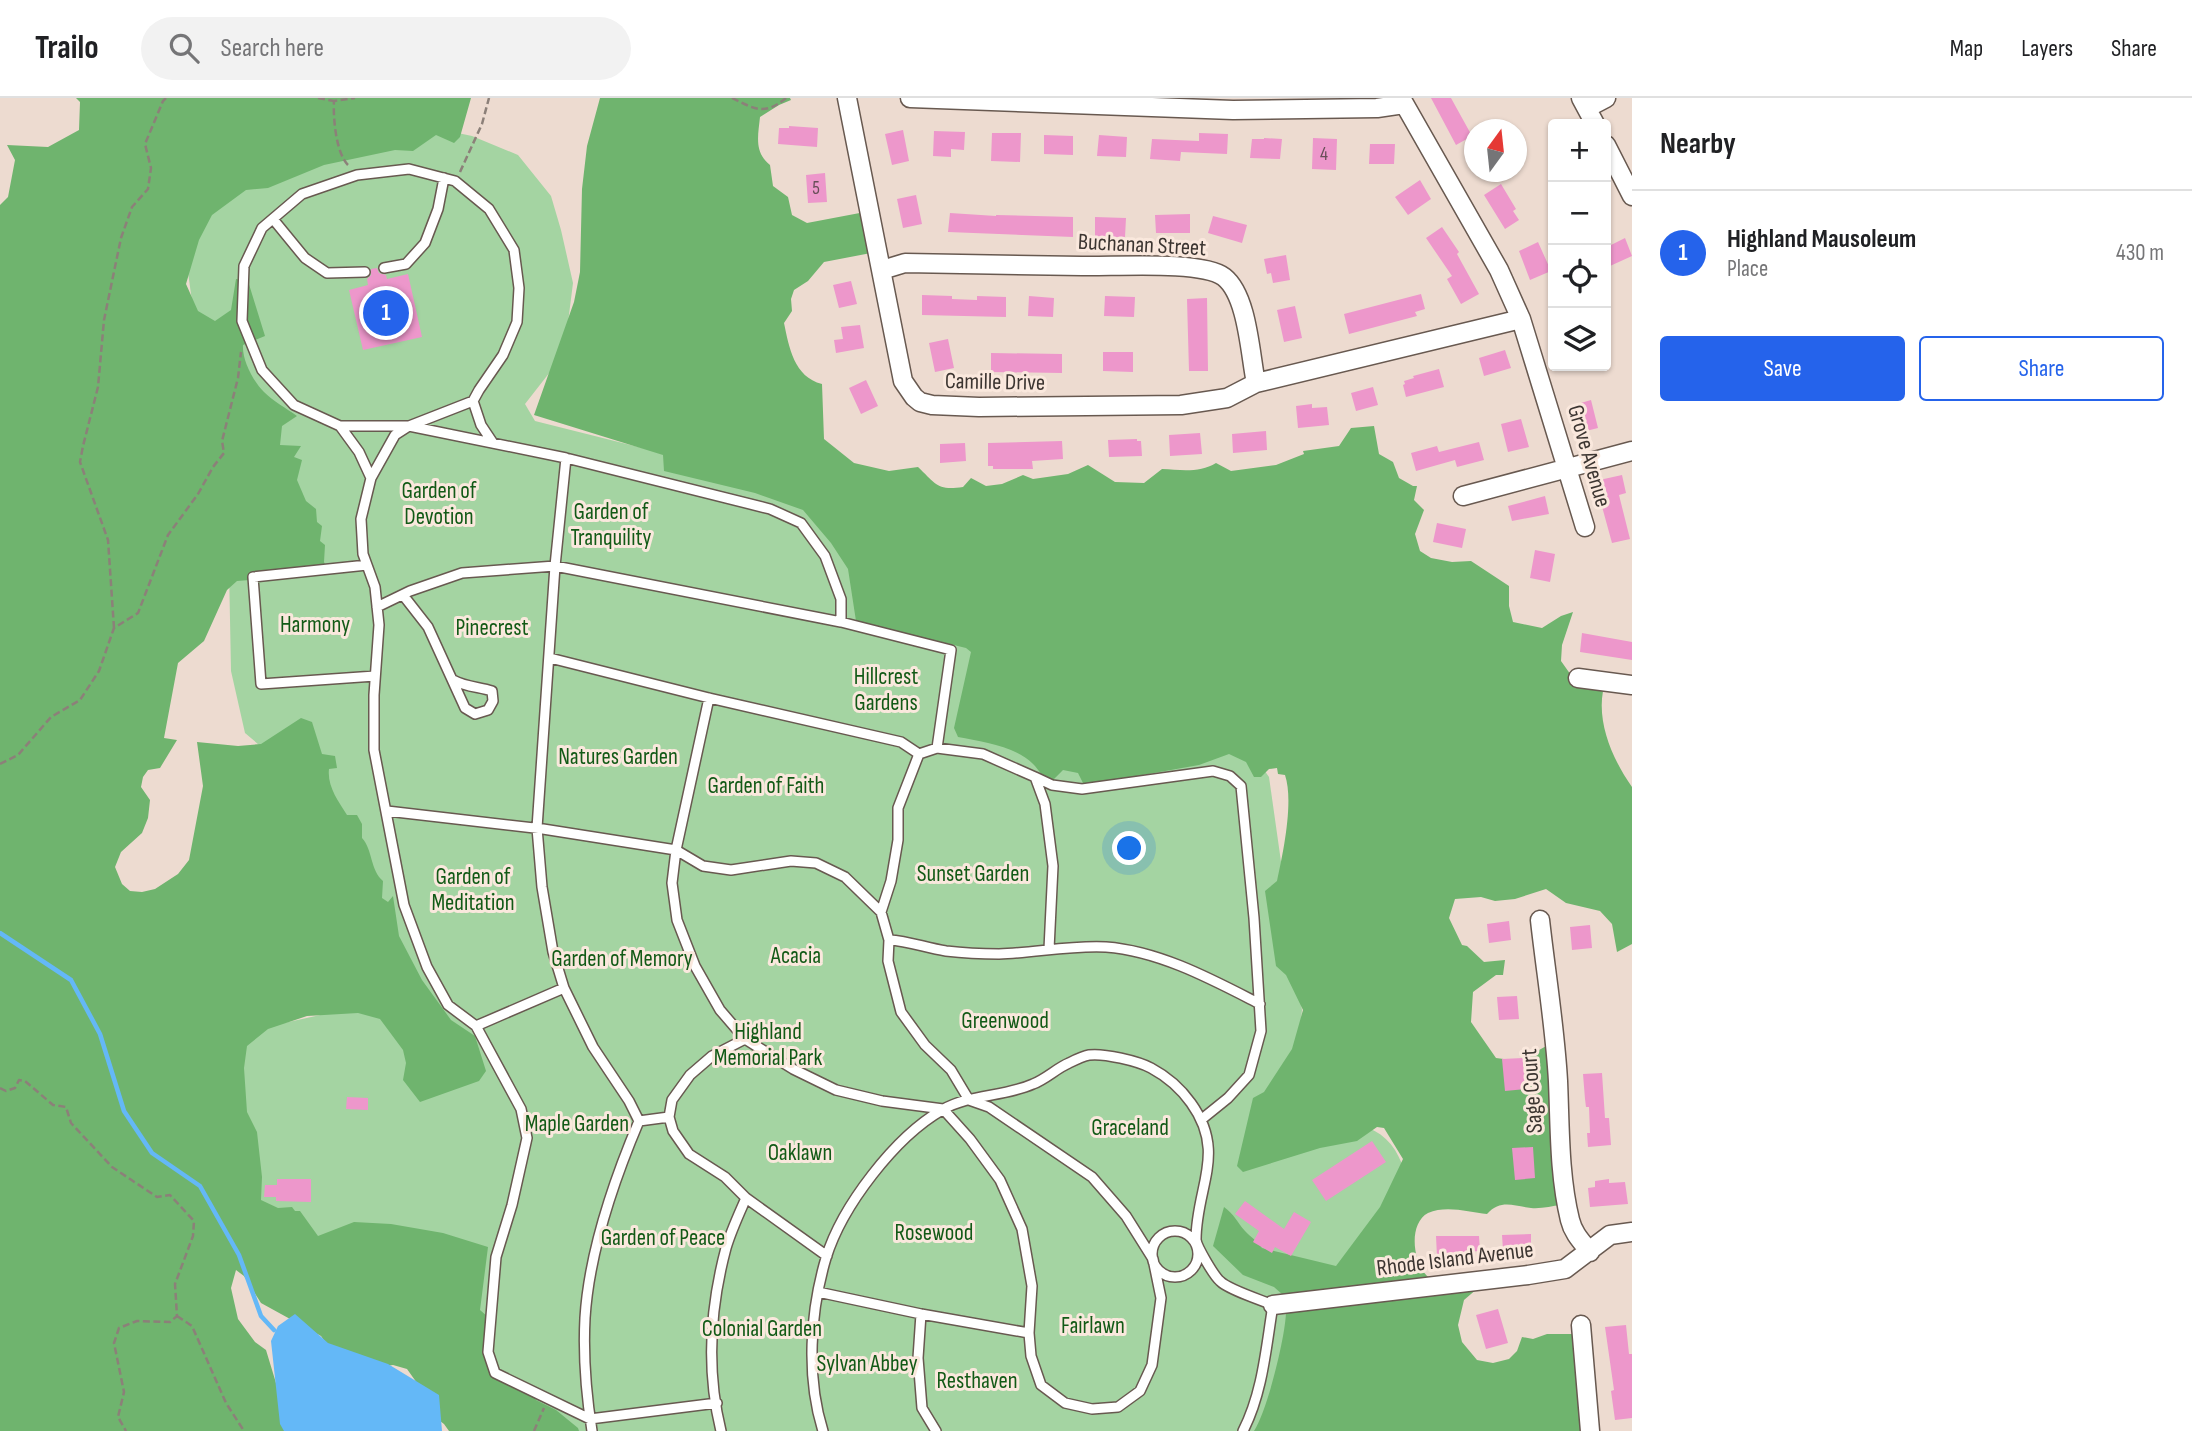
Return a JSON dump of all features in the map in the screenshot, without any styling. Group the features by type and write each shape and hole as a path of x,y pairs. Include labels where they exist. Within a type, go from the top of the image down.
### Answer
{"street":[{"name":"Camille Drive","path":"847,98 903,381 920,402 979,407 1181,405 1227,398 1256,383"},
{"path":"910,98 1233,110 1377,108 1403,101"},
{"path":"1588,110 1606,98"},
{"name":"Grove Avenue","path":"1403,101 1499,270 1521,319 1585,527"},
{"path":"1611,155 1632,196"},
{"name":"Buchanan Street","path":"882,270 905,263 1163,266 1211,271 1223,276 1233,286 1241,302 1256,383"},
{"path":"1256,383 1521,319"},
{"path":"1463,496 1632,451"},
{"path":"1578,678 1632,685"},
{"name":"Sage Court","path":"1541,920 1558,1078 1561,1156 1567,1204 1575,1233 1590,1252"},
{"name":"Rhode Island Avenue","path":"1273,1305 1565,1269 1610,1235 1632,1232"},
{"path":"1581,1325 1590,1431"}],"lane":[{"path":"717,1403 590,1419 495,1373 488,1352 496,1257 512,1205 527,1138 521,1109 477,1026 448,1004 427,967 404,905 374,750 379,625 375,587 363,554 361,519 371,478 394,435 409,426 473,401 503,355 517,321 519,288 514,250 489,209 455,181 409,169 358,175 302,194 262,228 244,266 242,321 262,370 294,405 340,426 409,426 566,458 771,509 801,523 825,556 841,598 841,622"},
{"path":"384,268 406,264 425,243 438,209 444,178"},
{"path":"273,219 305,258 327,273 365,272"},
{"path":"473,401 481,425 493,443"},
{"path":"340,426 359,452 371,478"},
{"path":"566,458 555,566 537,828 542,887 553,952 564,988 593,1047 639,1121 614,1188 596,1252 585,1317 584,1380 592,1431"},
{"path":"367,565 253,577 261,684 375,676"},
{"path":"377,607 403,594 463,573 555,566 841,622 951,650 937,748"},
{"path":"403,594 428,627 465,708 475,714 488,710 493,701 492,691 464,686 453,680"},
{"path":"550,658 901,742 919,754"},
{"path":"709,698 676,850 672,883 677,920 695,966 720,1010 745,1039 793,1069 836,1090 882,1101 943,1108 971,1139 1000,1180 1022,1229 1032,1286 1028,1333 1031,1356 1041,1385 1065,1403 1092,1409 1118,1408 1140,1391 1152,1365 1161,1298 1153,1259 1154,1245 1158,1238 1171,1231 1186,1233 1196,1243 1220,1283 1273,1305 1263,1370 1251,1415 1243,1431"},
{"path":"919,754 937,748 983,754 1052,785 1082,789 1213,771 1230,776 1241,786 1261,1031 1249,1074 1228,1098 1202,1119"},
{"path":"881,912 891,881 898,841 898,808 919,754"},
{"path":"1035,777 1045,804 1054,866 1049,949"},
{"path":"387,811 537,828 676,850 703,866 731,870 791,860 816,863 845,877 881,912 889,940 888,961 901,1012 925,1045 951,1070 969,1100 989,1107 1092,1177 1126,1216 1156,1266 1168,1276 1183,1275 1195,1266 1198,1258 1196,1243 1210,1147 1202,1119 1183,1092 1150,1068 1118,1058 1090,1055 1068,1063 1036,1083 1013,1092 984,1096 969,1100 943,1108 920,1125 889,1154 864,1183 827,1256 813,1328 813,1374 817,1413 823,1431"},
{"path":"889,940 906,941 947,951 999,954 1107,947 1149,955 1211,979 1260,1003"},
{"path":"477,1026 564,988"},
{"path":"745,1039 712,1056 690,1075 672,1100 668,1117 673,1131 689,1154 725,1177 746,1198 827,1256"},
{"path":"639,1121 668,1117"},
{"path":"722,1431 710,1331 726,1246 746,1198"},
{"path":"818,1292 1028,1333"},
{"path":"921,1314 918,1358 922,1408 936,1431"}],"path":[{"path":"0,764 18,755 51,717 80,700 99,671 114,628 108,540 80,462 99,387 104,320 121,238 132,207 148,189 151,168 145,144 166,98"},
{"path":"318,98 334,101 355,98"},
{"path":"455,181 468,158 489,98"},
{"path":"732,98 751,108 762,109 773,109 786,98"},
{"path":"334,101 334,117 342,159 358,175"},
{"path":"114,628 138,613 168,535 224,453 222,441 238,378 240,356 248,337"},
{"path":"0,1088 6,1091 15,1088 19,1080 25,1081 53,1105 66,1107 72,1123 112,1167 157,1197 170,1195 194,1221 193,1236 175,1284 177,1316"},
{"path":"126,1431 118,1417 124,1392 114,1343 119,1328 136,1321 170,1322 177,1316"},
{"path":"177,1316 192,1326 226,1404 244,1431"},
{"path":"534,1431 548,1398"}],"green space":[{"path":"76,98 471,98 460,137 454,143 436,135 413,151 395,150 324,165 268,188 246,190 212,215 199,240 186,284 198,311 215,321 231,310 236,279 248,281 265,336 243,345 244,357 260,387 297,416 282,426 280,445 301,446 294,457 302,460 297,480 306,501 316,509 317,522 322,526 320,541 325,545 324,562 330,574 237,581 227,590 204,641 178,663 164,738 177,740 160,768 148,770 143,777 141,787 150,800 148,818 142,833 121,852 115,867 122,884 130,891 142,892 155,889 178,874 189,860 203,786 197,742 238,746 261,744 301,718 312,722 322,754 335,756 337,768 329,769 331,787 347,815 357,815 362,824 362,838 383,881 382,898 388,902 393,896 399,936 422,980 451,1020 475,1036 486,1071 479,1081 420,1102 403,1080 406,1063 403,1050 380,1019 358,1013 307,1016 268,1029 247,1046 244,1068 247,1112 257,1132 262,1177 261,1200 278,1208 292,1207 295,1211 300,1211 318,1236 354,1222 391,1224 443,1233 488,1247 480,1310 488,1317 493,1366 503,1378 530,1389 536,1400 556,1410 579,1431 449,1431 432,1415 422,1390 407,1369 393,1365 366,1369 330,1349 321,1336 261,1303 244,1276 236,1270 231,1288 238,1319 255,1342 266,1350 276,1383 298,1431 0,1431 0,205 8,197 15,160 7,145 48,147 79,130 80,102"},
{"path":"600,98 790,98 791,100 760,117 758,137 761,155 770,165 773,186 788,197 792,215 807,223 865,212 871,253 824,262 808,281 794,290 791,299 792,311 784,323 794,360 805,375 822,384 824,439 854,463 889,471 918,467 933,482 948,488 963,487 971,478 986,486 1002,484 1023,475 1033,479 1068,474 1088,465 1115,482 1144,483 1162,469 1197,470 1216,463 1231,471 1276,465 1304,454 1303,451 1339,446 1351,428 1374,426 1379,454 1393,462 1399,478 1417,486 1414,500 1424,510 1415,534 1420,551 1431,558 1452,562 1471,561 1509,586 1509,606 1513,622 1542,628 1573,612 1562,645 1561,661 1578,685 1601,688 1603,691 1602,716 1608,741 1632,787 1632,944 1617,952 1612,924 1600,911 1566,903 1546,889 1515,899 1455,899 1449,918 1462,945 1467,946 1484,962 1505,960 1503,975 1496,975 1473,992 1471,1022 1496,1058 1519,1061 1550,1044 1561,1205 1535,1208 1502,1205 1487,1214 1458,1210 1435,1211 1428,1213 1417,1226 1415,1246 1420,1266 1431,1279 1478,1288 1464,1300 1458,1325 1462,1342 1477,1360 1493,1363 1509,1359 1517,1351 1522,1337 1533,1339 1547,1334 1582,1334 1591,1431 1254,1431 1275,1373 1286,1307 1283,1295 1274,1287 1243,1275 1213,1246 1224,1207 1262,1248 1336,1266 1380,1207 1403,1159 1384,1128 1377,1127 1357,1141 1320,1148 1243,1172 1237,1166 1253,1098 1264,1092 1292,1049 1303,1010 1286,975 1276,966 1265,891 1277,881 1285,842 1288,799 1285,775 1278,774 1277,768 1269,769 1261,777 1254,777 1246,762 1229,754 1199,765 1084,785 1078,773 1063,770 1054,779 1051,789 1028,759 1009,749 958,737 954,728 971,652 966,648 856,621 848,569 831,543 803,510 755,493 664,471 663,455 534,415 574,302 580,272 582,189 587,146"},
{"name":"Highland Memorial Park","path":"434,128 472,136 518,155 551,196 573,283 564,354 525,404 535,421 786,484 1251,751 1269,777 1302,1010 1291,1117 1348,1122 1375,1131 1395,1150 1407,1175 1276,1431 530,1431 265,1225 236,1118 242,1032 385,1001 305,784 245,733 231,671 229,568 186,258 202,211 245,165"}],"water":[{"path":"295,1314 328,1343 388,1364 439,1395 442,1431 284,1431 280,1424 271,1341 278,1326"}],"building":[{"path":"1431,98 1451,98 1464,122 1464,140 1456,145"},
{"path":"779,128 818,128 817,147 778,144"},
{"path":"903,130 909,161 892,165 885,134"},
{"path":"934,131 965,132 964,150 951,149 951,157 933,156"},
{"path":"992,133 1021,133 1020,162 991,161"},
{"path":"1199,133 1228,134 1227,154 1181,152 1180,161 1150,159 1152,139 1199,141"},
{"path":"1044,135 1073,136 1073,155 1044,154"},
{"path":"1099,135 1127,137 1126,157 1097,156"},
{"path":"1313,138 1337,139 1336,170 1312,169"},
{"path":"1252,139 1282,139 1280,159 1250,158"},
{"path":"1370,144 1395,144 1394,164 1369,164"},
{"path":"825,173 827,202 808,203 806,175"},
{"path":"1420,180 1431,199 1408,215 1395,197"},
{"path":"1501,184 1516,209 1513,211 1519,220 1505,229 1484,195"},
{"path":"916,195 922,224 903,228 897,199"},
{"path":"950,213 1073,217 1073,237 948,232"},
{"path":"1190,214 1190,233 1156,233 1155,215"},
{"path":"1213,216 1247,225 1242,243 1208,233"},
{"path":"1095,217 1126,218 1125,237 1095,237"},
{"path":"1442,227 1459,252 1457,254 1479,294 1461,304 1447,279 1452,276 1426,238"},
{"path":"1625,238 1632,256 1611,266 1611,245"},
{"path":"1538,242 1548,264 1548,272 1530,280 1519,251"},
{"path":"1286,255 1290,280 1273,283 1271,273 1267,274 1264,259"},
{"path":"377,268 387,279 408,274 422,337 363,350 349,290 368,285 371,269"},
{"path":"851,281 857,304 839,308 833,285"},
{"path":"1421,294 1425,309 1415,312 1417,316 1349,334 1344,314"},
{"path":"922,295 977,300 977,296 1006,297 1006,317 922,315"},
{"path":"1029,296 1054,298 1053,317 1028,316"},
{"path":"1105,296 1135,297 1134,317 1104,316"},
{"path":"1207,298 1208,371 1189,371 1187,299"},
{"path":"1295,306 1302,338 1284,342 1277,310"},
{"path":"860,325 864,348 836,353 834,340 843,339 841,327"},
{"path":"948,339 954,368 935,372 929,343"},
{"path":"1505,350 1511,368 1484,376 1479,358"},
{"path":"1103,352 1133,352 1133,372 1103,371"},
{"path":"991,353 1062,354 1062,373 991,372"},
{"path":"1439,369 1444,387 1406,397 1404,381"},
{"path":"866,380 878,406 861,414 849,388"},
{"path":"1373,387 1378,405 1356,411 1351,393"},
{"path":"1591,400 1598,428 1582,432 1574,405"},
{"path":"1312,404 1312,408 1327,407 1329,425 1298,428 1296,406"},
{"path":"1521,419 1529,447 1508,452 1501,424"},
{"path":"1266,431 1267,450 1233,453 1232,434"},
{"path":"1200,433 1202,454 1170,456 1169,435"},
{"path":"1108,440 1141,441 1142,456 1109,457"},
{"path":"1062,441 1063,459 1032,461 1033,469 993,469 993,466 988,466 988,443"},
{"path":"1479,442 1484,460 1457,467 1455,460 1416,471 1411,453 1437,446 1439,452"},
{"path":"965,443 966,461 940,463 940,444"},
{"path":"1622,475 1626,493 1619,495 1630,539 1612,543 1595,481"},
{"path":"1545,496 1549,514 1512,521 1508,506"},
{"path":"1437,523 1466,529 1462,548 1433,542"},
{"path":"1535,550 1555,554 1550,582 1530,578"},
{"path":"1582,633 1632,642 1632,660 1580,652"},
{"path":"1509,921 1511,940 1489,943 1487,924"},
{"path":"1590,925 1592,948 1572,950 1570,927"},
{"path":"1517,996 1519,1019 1499,1020 1497,997"},
{"path":"1523,1058 1526,1089 1505,1091 1502,1059"},
{"path":"1602,1073 1605,1118 1609,1118 1611,1145 1588,1147 1589,1107 1586,1107 1583,1074"},
{"path":"347,1097 368,1098 368,1110 346,1109"},
{"path":"1372,1141 1386,1162 1326,1201 1312,1180"},
{"path":"1533,1147 1535,1178 1515,1180 1512,1148"},
{"path":"277,1179 311,1179 311,1202 276,1201 276,1197 264,1197 265,1185 277,1185"},
{"path":"1609,1179 1609,1183 1625,1182 1628,1204 1590,1207 1588,1188 1595,1187 1595,1181"},
{"path":"1245,1201 1284,1229 1294,1212 1311,1222 1291,1256 1275,1247 1272,1253 1253,1242 1259,1231 1235,1214"},
{"path":"1531,1234 1531,1249 1503,1250 1502,1235"},
{"path":"1436,1236 1479,1236 1480,1251 1463,1252 1463,1256 1437,1257"},
{"path":"1498,1309 1508,1343 1486,1349 1476,1315"},
{"path":"1626,1325 1629,1354 1632,1354 1632,1418 1615,1420 1611,1391 1614,1390 1605,1327"}],"waterway":[{"path":"0,933 71,980 100,1034 124,1111 152,1153 200,1186 239,1255 261,1316 274,1330"}],"place":[{"name":"Highland Mausoleum","path":"386,313"}],"park label":[{"name":"Garden of Devotion","path":"439,504"},
{"name":"Garden of Tranquility","path":"611,525"},
{"name":"Harmony","path":"315,625"},
{"name":"Pinecrest","path":"492,628"},
{"name":"Hillcrest Gardens","path":"886,690"},
{"name":"Natures Garden","path":"618,757"},
{"name":"Garden of Faith","path":"766,786"},
{"name":"Sunset Garden","path":"973,874"},
{"name":"Garden of Meditation","path":"473,890"},
{"name":"Acacia","path":"796,956"},
{"name":"Garden of Memory","path":"622,959"},
{"name":"Greenwood","path":"1005,1021"},
{"name":"Maple Garden","path":"577,1124"},
{"name":"Graceland","path":"1130,1128"},
{"name":"Oaklawn","path":"800,1153"},
{"name":"Rosewood","path":"934,1233"},
{"name":"Garden of Peace","path":"663,1238"},
{"name":"Fairlawn","path":"1093,1326"},
{"name":"Colonial Garden","path":"762,1329"},
{"name":"Sylvan Abbey","path":"867,1364"},
{"name":"Resthaven","path":"977,1381"}]}
